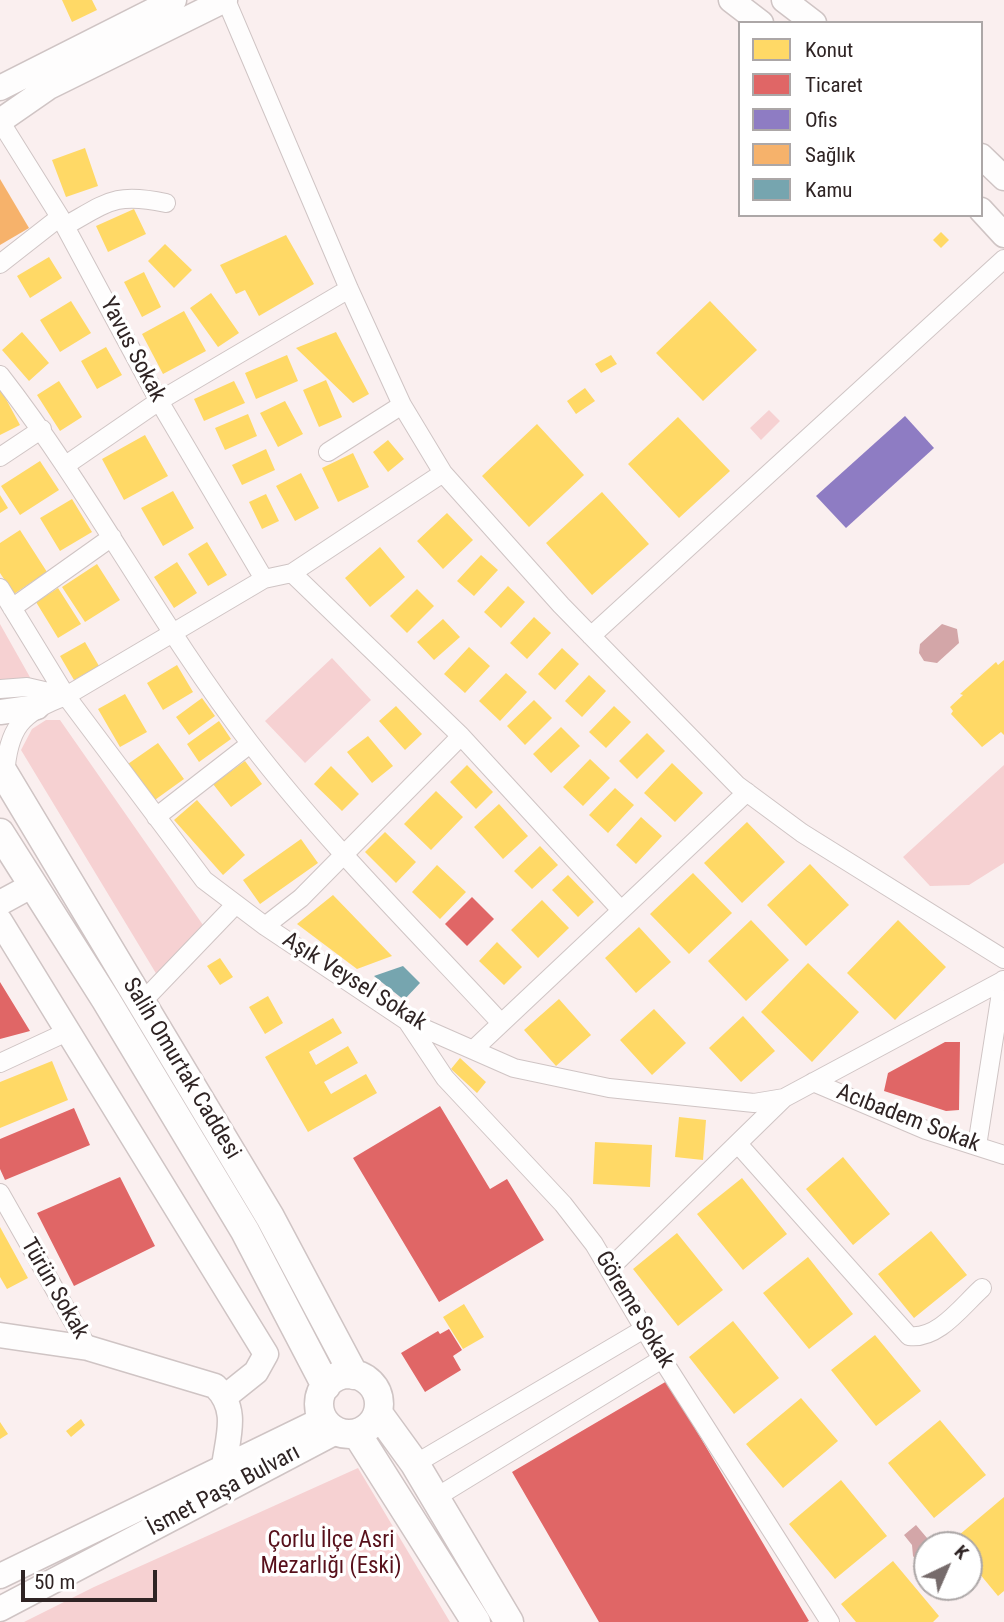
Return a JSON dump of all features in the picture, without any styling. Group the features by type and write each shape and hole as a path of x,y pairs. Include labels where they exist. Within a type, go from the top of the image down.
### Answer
{"main road":[{"name":"Salih Omurtak Caddesi","path":"3,771 270,1217 354,1375"},
{"name":"Salih Omurtak Caddesi","path":"0,833 245,1231 326,1385"},
{"path":"339,1428 374,1422 378,1413 377,1392 364,1378 354,1375 336,1377 326,1385 319,1400 476,1622"},
{"path":"378,1413 415,1464 509,1622"}],"street":[{"path":"0,88 174,0"},
{"path":"0,121 49,87 225,0 349,289 402,405 443,473 591,636 681,730 747,792 802,833 1004,959"},
{"path":"731,0 758,21"},
{"path":"784,0 811,21"},
{"name":"Yavus Sokak","path":"0,121 63,222 159,401 264,579"},
{"path":"983,158 1004,178"},
{"path":"0,264 63,222 117,197 138,197 166,203"},
{"path":"983,212 1004,235"},
{"path":"591,636 1004,259"},
{"path":"66,465 159,401 349,289"},
{"path":"0,375 42,429 173,635 250,744 344,853 501,1023"},
{"path":"328,452 402,405"},
{"path":"0,457 42,429"},
{"path":"0,712 37,707 66,696 264,579 292,573 443,473"},
{"path":"12,608 112,537"},
{"path":"292,573 461,736 620,909"},
{"name":"Aşık Veysel Sokak","path":"0,588 66,696 204,880 265,926 407,1021 514,1068 609,1088 754,1104 784,1098 1004,980"},
{"path":"0,689 27,687 66,696"},
{"path":"3,771 14,731 37,707"},
{"path":"265,926 301,898 461,736"},
{"path":"156,817 250,744"},
{"path":"474,1049 747,792"},
{"path":"0,904 33,885"},
{"path":"141,1003 236,904"},
{"path":"0,921 266,1354 256,1372 226,1395"},
{"path":"977,1146 1004,980"},
{"name":"Göreme Sokak","path":"407,1021 445,1077 563,1204 610,1269 662,1359 830,1622"},
{"path":"0,1063 69,1031"},
{"name":"Acıbadem Sokak","path":"813,1082 926,1130 1004,1155"},
{"path":"610,1269 784,1098"},
{"path":"738,1144 909,1336 920,1338 934,1332 982,1288"},
{"name":"Türün Sokak","path":"0,1194 88,1348"},
{"path":"415,1464 644,1328"},
{"path":"0,1335 88,1348 215,1386 226,1395 232,1411 224,1466"},
{"path":"435,1498 662,1359"},
{"name":"İsmet Paşa Bulvarı","path":"0,1576 224,1466 339,1428"},
{"name":"İsmet Paşa Bulvarı","path":"0,1609 339,1428"}],"green space":[{"path":"769,410 780,421 761,440 750,428"},
{"path":"0,624 31,679 0,679"},
{"path":"332,658 371,700 305,763 265,721"},
{"path":"46,720 60,720 203,925 157,975 21,750 32,729"},
{"path":"1004,765 1004,863 969,885 930,886 903,857"},
{"name":"Çorlu İlçe Asri Mezarlığı (Eski)","path":"358,1468 450,1622 24,1622 94,1587"}],"shaded area":[{"path":"942,624 957,629 959,643 937,663 924,661 919,653 920,644"},
{"path":"916,1525 921,1531 913,1531 913,1556 912,1545 904,1535"}],"building: Konut":[{"path":"62,0 92,0 97,10 72,22"},
{"path":"85,148 98,186 66,197 52,160"},
{"path":"134,209 146,234 108,252 96,226"},
{"path":"941,232 949,240 941,248 933,240"},
{"path":"286,235 314,284 259,316 245,290 236,294 220,265"},
{"path":"165,244 192,270 174,288 148,261"},
{"path":"49,257 62,278 30,298 17,276"},
{"path":"144,272 161,307 142,317 124,282"},
{"path":"211,293 239,333 218,347 190,308"},
{"path":"71,301 91,333 60,352 40,320"},
{"path":"710,301 757,350 703,401 656,353"},
{"path":"184,311 206,351 163,374 142,334"},
{"path":"22,332 49,363 29,381 2,350"},
{"path":"336,332 369,394 353,403 296,348"},
{"path":"106,347 122,375 97,389 81,361"},
{"path":"287,355 298,381 256,399 245,373"},
{"path":"611,355 617,364 601,373 595,364"},
{"path":"326,380 342,417 319,427 303,390"},
{"path":"59,381 82,417 60,431 37,395"},
{"path":"234,381 245,403 204,421 194,399"},
{"path":"0,388 20,425 0,435"},
{"path":"585,388 595,401 576,414 567,401"},
{"path":"285,401 303,434 278,447 260,413"},
{"path":"248,414 257,436 225,450 215,428"},
{"path":"678,417 730,471 679,518 628,464"},
{"path":"537,424 584,475 529,527 482,476"},
{"path":"145,435 168,476 124,500 102,459"},
{"path":"388,440 404,459 388,472 373,452"},
{"path":"266,449 275,470 242,485 232,465"},
{"path":"353,453 369,487 338,502 322,468"},
{"path":"40,461 59,490 20,515 1,486"},
{"path":"301,473 319,508 295,521 276,486"},
{"path":"173,491 194,528 163,546 141,508"},
{"path":"602,492 649,544 592,595 546,543"},
{"path":"266,494 279,521 262,529 249,502"},
{"path":"0,495 8,508 0,513"},
{"path":"72,499 92,532 60,551 40,518"},
{"path":"447,513 473,540 443,569 417,541"},
{"path":"20,530 47,572 14,594 0,573 0,543"},
{"path":"207,542 227,575 208,586 188,554"},
{"path":"380,547 405,577 370,607 345,578"},
{"path":"481,555 498,570 474,596 457,581"},
{"path":"177,562 197,593 174,608 154,577"},
{"path":"97,564 120,600 85,622 62,587"},
{"path":"508,586 525,602 501,628 484,612"},
{"path":"58,588 81,624 58,638 36,602"},
{"path":"417,589 434,606 407,633 390,616"},
{"path":"534,617 551,633 527,659 510,643"},
{"path":"443,619 460,637 434,660 417,642"},
{"path":"85,642 99,666 74,680 60,656"},
{"path":"469,647 490,666 465,693 444,674"},
{"path":"562,648 579,664 555,690 538,674"},
{"path":"1004,660 1004,735 1001,732 982,747 951,714 953,711 950,707 963,695 960,694 996,662 998,665"},
{"path":"177,665 193,692 163,710 147,683"},
{"path":"506,673 527,692 500,721 479,701"},
{"path":"589,675 606,691 582,717 565,701"},
{"path":"125,694 147,732 120,747 98,709"},
{"path":"202,698 215,716 189,735 176,717"},
{"path":"534,700 552,718 525,745 507,726"},
{"path":"396,706 422,734 405,750 379,721"},
{"path":"614,706 631,722 606,748 589,732"},
{"path":"219,721 231,739 199,762 187,744"},
{"path":"561,727 580,746 551,773 533,754"},
{"path":"647,733 665,751 637,779 619,761"},
{"path":"368,736 393,766 372,783 347,752"},
{"path":"158,743 184,779 152,802 125,766"},
{"path":"590,759 610,778 583,806 563,787"},
{"path":"245,761 262,784 231,807 213,784"},
{"path":"672,763 703,793 675,822 644,793"},
{"path":"467,765 493,792 476,809 450,782"},
{"path":"331,766 359,794 342,811 314,784"},
{"path":"615,788 634,805 608,833 589,815"},
{"path":"436,791 463,817 431,850 404,824"},
{"path":"197,800 245,855 223,875 174,820"},
{"path":"499,804 528,836 503,859 474,827"},
{"path":"641,817 662,836 636,864 616,845"},
{"path":"747,822 785,862 742,903 704,863"},
{"path":"385,832 416,862 396,883 365,852"},
{"path":"301,839 318,863 260,904 243,880"},
{"path":"540,846 558,865 532,889 514,871"},
{"path":"810,864 849,905 806,946 767,905"},
{"path":"437,865 466,892 440,919 412,892"},
{"path":"693,873 732,913 689,954 650,914"},
{"path":"568,875 594,902 578,917 552,890"},
{"path":"333,895 392,956 357,969 297,924"},
{"path":"542,900 569,928 538,958 511,930"},
{"path":"751,920 789,960 746,1001 708,961"},
{"path":"898,920 946,967 895,1020 847,973"},
{"path":"639,927 671,962 636,993 605,958"},
{"path":"497,942 522,967 504,985 479,961"},
{"path":"220,958 233,977 220,985 207,966"},
{"path":"808,963 859,1012 812,1062 761,1012"},
{"path":"268,996 283,1023 265,1034 249,1007"},
{"path":"559,999 591,1035 556,1066 524,1030"},
{"path":"654,1009 686,1043 652,1075 620,1040"},
{"path":"743,1016 775,1051 741,1082 709,1048"},
{"path":"333,1018 342,1033 309,1052 316,1065 348,1046 358,1063 324,1082 331,1094 366,1074 377,1093 308,1132 265,1057"},
{"path":"460,1058 486,1082 477,1093 451,1069"},
{"path":"52,1061 68,1100 0,1128 0,1082"},
{"path":"679,1117 706,1120 703,1160 675,1157"},
{"path":"595,1142 652,1145 650,1187 593,1184"},
{"path":"843,1157 890,1214 853,1245 806,1189"},
{"path":"742,1178 787,1234 743,1270 697,1214"},
{"path":"0,1227 28,1278 7,1289 0,1277"},
{"path":"931,1231 967,1275 914,1318 878,1274"},
{"path":"677,1233 723,1290 678,1326 633,1269"},
{"path":"808,1257 853,1314 809,1349 763,1293"},
{"path":"464,1304 484,1337 463,1349 443,1317"},
{"path":"733,1321 779,1378 734,1414 689,1357"},
{"path":"875,1335 921,1391 876,1426 831,1370"},
{"path":"801,1398 838,1441 783,1488 746,1444"},
{"path":"81,1419 85,1425 71,1437 66,1431"},
{"path":"940,1420 986,1475 934,1518 888,1463"},
{"path":"0,1422 8,1434 0,1439"},
{"path":"841,1480 887,1536 835,1579 789,1524"},
{"path":"1004,1497 1004,1591 998,1596 983,1578 983,1531 964,1531"},
{"path":"893,1561 913,1585 913,1601 926,1601 939,1616 933,1622 856,1622 841,1604"}],"building: Ticaret":[{"path":"472,897 494,919 467,946 445,924"},
{"path":"0,982 30,1031 0,1039"},
{"path":"945,1042 960,1042 959,1110 946,1111 884,1091 888,1073"},
{"path":"440,1106 490,1189 507,1179 544,1240 439,1302 353,1158"},
{"path":"74,1108 90,1145 5,1180 0,1169 0,1139"},
{"path":"120,1177 155,1246 74,1286 37,1213"},
{"path":"449,1329 462,1350 453,1356 461,1370 425,1392 401,1353 438,1331 440,1334"},
{"path":"667,1381 809,1621 599,1622 512,1472"}],"building: Ofis":[{"path":"905,416 934,448 846,528 816,496"}],"building: Sağlık":[{"path":"0,179 29,228 0,245"}],"building: Kamu":[{"path":"403,966 420,983 404,1000 374,976"}]}
